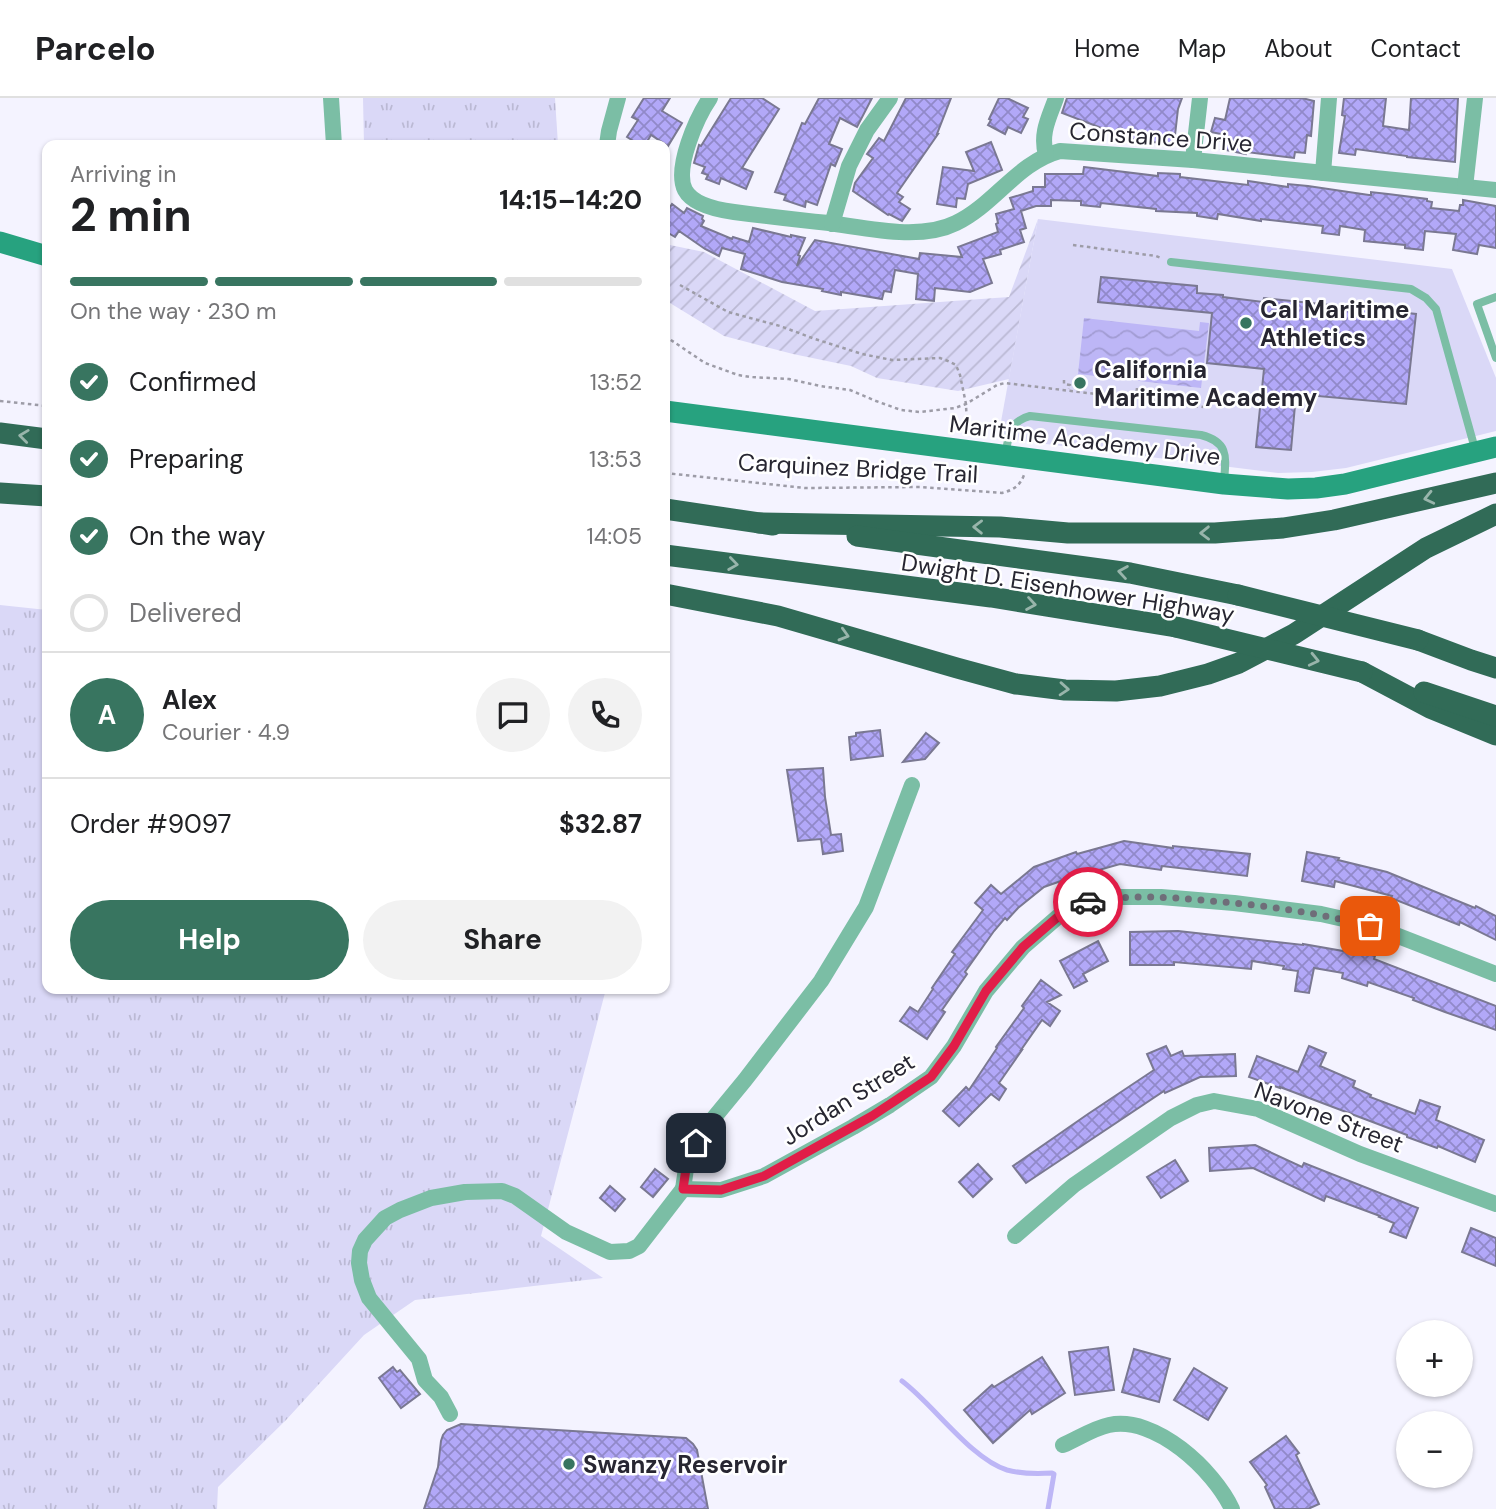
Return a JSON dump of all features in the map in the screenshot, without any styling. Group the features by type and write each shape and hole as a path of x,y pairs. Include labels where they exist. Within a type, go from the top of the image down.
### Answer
{"highway":[{"path":"0,433 42,438"},
{"path":"759,523 1000,527 1068,533 1215,533 1283,528 1334,520 1496,483"},
{"path":"0,493 42,496"},
{"name":"Dwight D. Eisenhower Highway","path":"670,510 1130,573 1238,595 1418,640 1471,660 1496,666"},
{"path":"670,595 778,616 1017,684 1065,690 1116,691 1160,686 1239,663 1294,634 1426,548 1496,514"},
{"name":"Dwight D. Eisenhower Highway","path":"670,556 991,597 1176,627 1362,672 1496,716"},
{"path":"1362,672 1430,708 1496,736"}],"street":[{"path":"331,98 334,140"},
{"path":"608,140 618,98"},
{"name":"Constance Drive","path":"710,98 685,149 682,171 685,190 714,209 832,224 909,232 955,224 1030,166 1046,155 1060,151 1193,160 1496,190"},
{"path":"832,224 849,166 867,131 890,98"},
{"path":"1046,155 1043,134 1056,98"},
{"path":"1193,160 1200,98"},
{"path":"1323,173 1329,98"},
{"path":"1465,187 1475,98"},
{"path":"0,242 42,255"},
{"name":"Maritime Academy Drive","path":"670,412 1224,484 1288,489 1345,484 1486,449"},
{"path":"450,1414 441,1397 425,1380 419,1359 369,1298 359,1263 365,1240 385,1218 431,1198 465,1192 502,1191 515,1196 566,1232 610,1252 629,1251 639,1247 683,1189 688,1155 703,1131 821,981 866,907 912,785"},
{"name":"Jordan Street","path":"683,1189 721,1190 764,1176 863,1122 931,1077 954,1046 986,991 1023,947 1060,915 1083,903 1113,897 1161,897 1321,914 1370,926 1496,974"},
{"name":"Navone Street","path":"1015,1236 1074,1185 1160,1126 1197,1105 1214,1101 1258,1108 1360,1154 1496,1204"},
{"path":"1063,1444 1108,1425 1129,1424 1159,1434 1198,1462 1227,1498 1232,1509"}],"lane":[{"path":"1171,262 1411,289 1426,298 1436,309 1486,449"},
{"path":"1496,297 1477,304 1496,358"},
{"path":"1016,457 1011,429 1016,422 1030,416 1201,435 1219,442 1224,450 1224,484"}],"path":[{"path":"1073,245 1156,256 1171,262"},
{"path":"680,285 728,312 780,326 862,354 892,360 940,358 956,365 966,404 968,451"},
{"path":"670,339 705,363 750,377 796,380 849,390 901,410 948,410 966,404 1000,384 1203,407"},
{"path":"1064,380 1064,384 1070,385 1069,391"},
{"path":"1136,399 1137,388"},
{"path":"0,401 42,405"},
{"name":"Carquinez Bridge Trail","path":"670,474 806,488 920,486 1002,493 1012,490 1023,478 1016,457"}],"green space":[{"path":"363,98 555,98 558,140 364,140"},
{"path":"1038,219 1009,379 958,391 877,378 851,366 724,336 670,303 670,245 704,252 815,311 1009,297"},
{"name":"Cal Maritime Athletics","path":"1038,219 1452,269 1496,378 1496,431 1346,468 1278,473 998,438"},
{"path":"0,605 42,609 42,994 605,994 541,1236 603,1278 415,1300 364,1335 286,1420 218,1487 217,1509 0,1509"}],"water":[{"path":"1084,318 1199,331 1200,322 1209,323 1201,388 1078,374"}],"building":[{"path":"644,98 670,98 662,111 682,123 670,143 670,140 659,140 651,135 648,140 632,140 627,137 638,120 632,117"},
{"path":"731,98 762,98 779,109 742,168 753,172 746,189 721,178 719,184 706,179 708,175 702,173 705,167 694,163 699,145 701,146"},
{"path":"819,98 872,98 857,127 840,118 829,144 842,149 835,166 831,164 817,205 806,201 805,207 784,200 786,195 775,192 802,123 805,124"},
{"path":"906,98 951,98 938,134 897,193 903,197 899,202 910,209 902,221 888,215 853,191 855,183 873,158 867,154 879,138 884,141"},
{"path":"999,98 1007,98 1028,108 1023,117 1028,119 1021,133 1008,127 1005,134 988,125"},
{"path":"1067,98 1182,98 1174,144 1131,140 1131,134 1112,132 1062,113"},
{"path":"1230,98 1302,98 1314,101 1311,136 1307,135 1305,153 1295,152 1294,158 1221,149 1221,134 1211,132 1215,118 1225,120"},
{"path":"1344,98 1386,98 1383,126 1409,130 1411,98 1458,98 1455,162 1356,149 1355,155 1339,153 1345,116 1342,115"},
{"path":"991,142 1002,170 968,184 965,199 957,198 956,207 937,204 943,167 974,171 966,152"},
{"path":"1084,167 1158,176 1158,173 1180,174 1180,177 1248,185 1248,181 1369,195 1371,192 1427,199 1432,202 1431,208 1459,211 1463,200 1496,206 1496,248 1479,245 1477,254 1453,250 1456,234 1425,231 1423,250 1405,248 1405,245 1364,241 1365,230 1340,226 1339,235 1322,233 1323,226 1218,214 1217,219 1197,216 1197,213 1156,211 1101,203 1100,207 1081,205 1081,201 1051,200 1051,206 1036,206 1021,211 1026,228 1020,230 1024,242 1000,250 1001,254 983,259 992,283 970,292 935,288 934,301 916,299 918,274 895,270 891,292 884,291 882,299 841,292 841,295 782,282 741,269 745,254 722,248 719,256 679,231 675,237 670,234 672,204 684,213 687,208 703,216 701,226 732,239 733,237 749,242 753,228 805,238 797,266 815,240 919,259 920,253 962,257 958,247 998,232 996,214 1014,209 1010,198 1033,191 1033,187 1045,187 1045,174 1083,174"},
{"path":"1101,277 1197,286 1197,293 1263,302 1264,298 1416,314 1406,404 1296,394 1291,450 1256,447 1264,369 1207,363 1212,313 1098,302"},
{"path":"880,730 883,756 851,760 849,737 856,736 856,733"},
{"path":"926,733 939,743 925,759 903,762"},
{"path":"823,768 831,835 841,834 843,851 823,854 821,839 798,841 787,770"},
{"path":"1124,841 1250,854 1247,876 1162,866 1161,870 1120,864 1092,870 1044,887 1007,920 1005,918 994,931 965,972 967,974 942,1010 945,1012 927,1039 900,1021 910,1007 918,1012 955,954 952,952 983,910 975,903 991,885 1001,894 1034,867 1076,852 1077,854"},
{"path":"1307,852 1387,872 1475,908 1476,906 1496,916 1496,940 1460,922 1459,925 1391,898 1392,896 1335,881 1334,887 1302,881"},
{"path":"1178,931 1303,944 1349,952 1350,949 1375,956 1374,959 1496,1006 1496,1030 1368,982 1367,986 1342,978 1343,973 1314,968 1309,993 1295,991 1298,971 1283,969 1284,966 1252,961 1251,969 1174,962 1174,965 1130,965 1130,932"},
{"path":"1098,941 1108,961 1083,974 1087,981 1074,988 1060,961"},
{"path":"1041,980 1061,995 1047,1002 1060,1011 1050,1026 1042,1020 1021,1050 999,1083 1006,1089 999,1100 991,1094 959,1126 943,1111 966,1087 969,1090"},
{"path":"1166,1046 1171,1056 1182,1051 1184,1056 1235,1054 1236,1076 1200,1077 1165,1093 1164,1091 1026,1183 1013,1166 1154,1070 1147,1054"},
{"path":"1309,1046 1326,1053 1320,1066 1355,1081 1353,1087 1371,1095 1370,1097 1415,1114 1420,1100 1440,1107 1436,1120 1484,1140 1475,1162 1249,1077 1257,1056 1298,1072"},
{"path":"1255,1145 1302,1167 1304,1163 1418,1208 1406,1238 1390,1232 1394,1223 1380,1216 1326,1196 1324,1201 1253,1168 1210,1171 1209,1148"},
{"path":"1175,1160 1188,1181 1161,1198 1147,1177"},
{"path":"978,1164 992,1179 973,1197 959,1182"},
{"path":"655,1169 668,1179 653,1197 641,1187"},
{"path":"610,1186 625,1199 615,1211 600,1198"},
{"path":"1471,1228 1496,1238 1496,1266 1462,1252"},
{"path":"1108,1347 1114,1390 1075,1395 1069,1352"},
{"path":"1134,1349 1170,1359 1159,1402 1122,1392"},
{"path":"1042,1357 1065,1393 1032,1414 1030,1410 993,1443 964,1410 992,1385 994,1387"},
{"path":"393,1367 397,1372 400,1370 420,1394 401,1408 379,1378"},
{"path":"1194,1368 1227,1388 1208,1420 1174,1400"},
{"name":"Swanzy Reservoir","path":"461,1424 686,1438 697,1450 708,1509 424,1509 438,1467 443,1435 447,1430"},
{"path":"1286,1436 1299,1453 1296,1455 1319,1504 1308,1509 1275,1509 1265,1487 1267,1485 1250,1462"}],"waterway":[{"path":"902,1381 966,1443 993,1464 1018,1472 1054,1474 1048,1509"}],"way so far":[{"path":"1088,902 1113,897 1161,897 1234,903 1321,914 1370,926"}],"place":[{"name":"Cal Maritime Athletics","path":"1246,323"},
{"name":"California Maritime Academy","path":"1080,383"},
{"name":"Swanzy Reservoir","path":"569,1464"}],"route":[{"path":"696,1143 688,1155 683,1189 721,1190 764,1176 890,1105 931,1077 954,1046 986,991 1023,947 1060,915 1088,902"}]}
